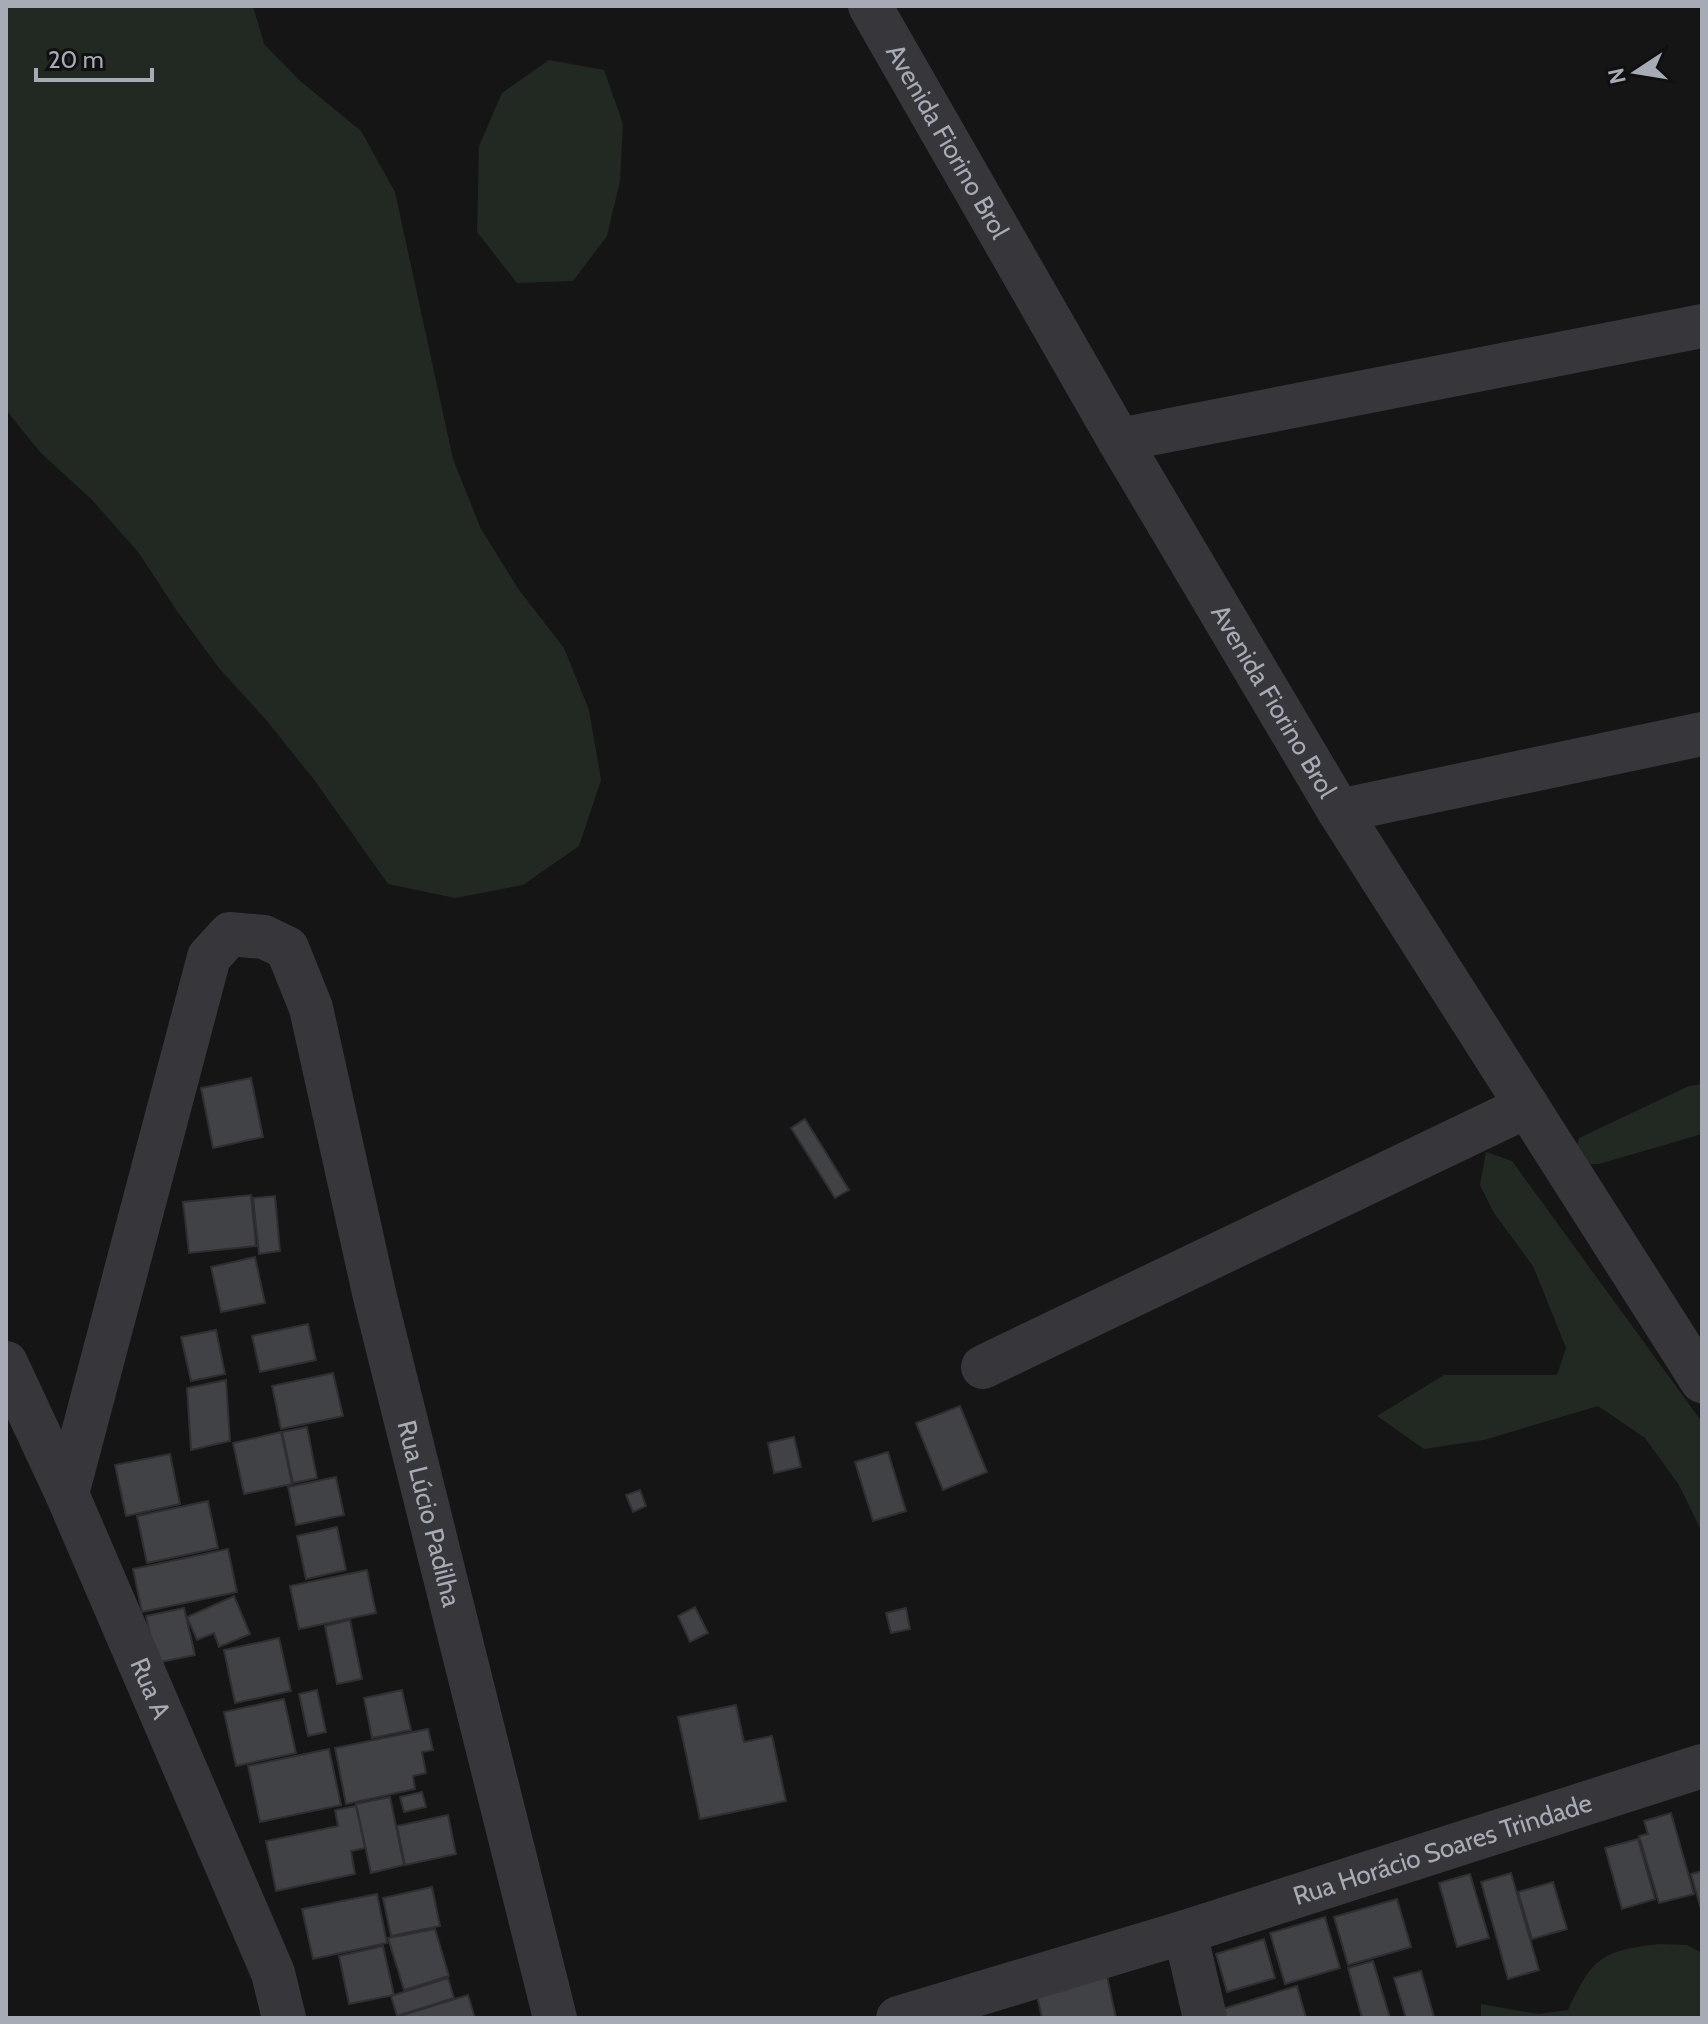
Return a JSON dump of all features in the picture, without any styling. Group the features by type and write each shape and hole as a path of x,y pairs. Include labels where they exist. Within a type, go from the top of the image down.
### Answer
{"street":[{"name":"Avenida Fiorino Brol","path":"870,6 1119,440 1339,811 1702,1381"},
{"path":"1119,440 1702,326"},
{"path":"1339,811 1702,734"},
{"name":"Rua Lúcio Padilha","path":"67,1494 209,957 230,934 264,937 287,948 311,1008 375,1297 555,2018"},
{"path":"983,1367 1527,1106"},
{"name":"Rua A","path":"6,1363 67,1494 273,1973 284,2018"},
{"name":"Rua Horácio Soares Trindade","path":"898,2018 1185,1932 1702,1766"},
{"path":"1185,1932 1205,2018"}],"shaded area":[{"path":"6,6 253,6 264,44 299,80 361,131 395,192 453,459 481,529 519,590 564,648 589,710 601,780 579,846 523,885 455,898 388,884 315,781 219,668 138,552 92,500 40,452 6,410"},
{"path":"549,60 604,70 623,124 620,181 607,236 573,281 517,283 477,232 479,146 502,93"},
{"path":"1702,1084 1702,1134 1599,1164 1571,1165 1579,1138 1689,1086"},
{"path":"1486,1152 1512,1161 1702,1422 1702,1528 1679,1485 1645,1438 1598,1406 1484,1440 1424,1449 1377,1416 1444,1375 1557,1375 1566,1348 1533,1266 1494,1213 1480,1185"},
{"path":"1658,1944 1687,1945 1702,1953 1702,2018 1481,2018 1481,2004 1538,2014 1568,2010 1584,1979 1601,1960 1623,1950"}],"building":[{"path":"251,1078 263,1137 213,1148 201,1088"},
{"path":"805,1119 849,1190 835,1198 791,1128"},
{"path":"251,1195 256,1246 189,1253 183,1202"},
{"path":"275,1196 280,1251 259,1254 253,1198"},
{"path":"255,1257 265,1303 221,1312 211,1267"},
{"path":"308,1324 316,1360 260,1372 252,1336"},
{"path":"216,1330 225,1374 191,1381 181,1337"},
{"path":"333,1373 343,1416 281,1429 272,1386"},
{"path":"226,1380 230,1441 191,1450 187,1388"},
{"path":"960,1406 987,1472 943,1490 916,1423"},
{"path":"307,1427 317,1478 293,1483 282,1432"},
{"path":"281,1432 292,1484 244,1494 233,1443"},
{"path":"794,1437 801,1467 774,1473 768,1443"},
{"path":"888,1452 906,1511 873,1521 855,1462"},
{"path":"170,1454 180,1504 126,1516 115,1465"},
{"path":"336,1477 344,1515 296,1525 288,1487"},
{"path":"640,1490 646,1506 633,1512 626,1495"},
{"path":"208,1501 218,1548 147,1563 137,1516"},
{"path":"337,1527 346,1570 306,1579 297,1536"},
{"path":"228,1549 237,1592 142,1612 133,1569"},
{"path":"367,1570 376,1613 299,1629 290,1586"},
{"path":"234,1596 250,1634 219,1647 214,1633 197,1640 187,1617"},
{"path":"695,1607 708,1633 690,1642 678,1616"},
{"path":"184,1608 195,1655 156,1663 146,1616"},
{"path":"906,1608 910,1629 891,1633 886,1613"},
{"path":"350,1620 362,1679 337,1684 325,1626"},
{"path":"279,1638 291,1691 235,1703 224,1650"},
{"path":"317,1690 326,1732 308,1736 299,1694"},
{"path":"402,1690 411,1730 372,1738 364,1698"},
{"path":"284,1699 296,1753 236,1766 224,1712"},
{"path":"736,1705 744,1742 772,1736 786,1801 700,1819 678,1717"},
{"path":"428,1729 433,1750 422,1752 426,1773 413,1776 415,1789 346,1804 335,1748"},
{"path":"329,1749 341,1805 260,1822 248,1766"},
{"path":"422,1792 426,1807 404,1812 400,1797"},
{"path":"390,1797 404,1865 371,1873 356,1804"},
{"path":"356,1806 365,1848 351,1851 355,1874 276,1891 266,1841 338,1826 335,1810"},
{"path":"1671,1813 1694,1894 1659,1903 1639,1836 1648,1834 1644,1821"},
{"path":"448,1815 456,1854 405,1865 397,1826"},
{"path":"1638,1839 1655,1899 1622,1909 1605,1848"},
{"path":"1702,1871 1702,1913 1691,1874"},
{"path":"1511,1873 1539,1970 1508,1979 1481,1882"},
{"path":"1470,1874 1489,1938 1457,1947 1439,1883"},
{"path":"1553,1882 1567,1929 1532,1939 1518,1892"},
{"path":"432,1887 440,1926 391,1936 383,1898"},
{"path":"377,1894 387,1943 313,1959 302,1909"},
{"path":"1397,1899 1411,1947 1348,1965 1334,1917"},
{"path":"1325,1917 1340,1968 1285,1984 1270,1933"},
{"path":"435,1929 449,1976 404,1990 388,1938"},
{"path":"1264,1939 1275,1978 1227,1992 1216,1954"},
{"path":"383,1946 394,1995 349,2004 339,1956"},
{"path":"1373,1961 1390,2018 1362,2018 1348,1968"},
{"path":"1421,1971 1434,2017 1406,2018 1394,1978"},
{"path":"1107,1976 1116,2018 1042,2018 1036,1991"},
{"path":"448,1978 454,1998 397,2016 391,1996"},
{"path":"1297,1986 1306,2018 1221,2018 1219,2010"},
{"path":"468,1995 475,2018 400,2018 400,2016"}]}
